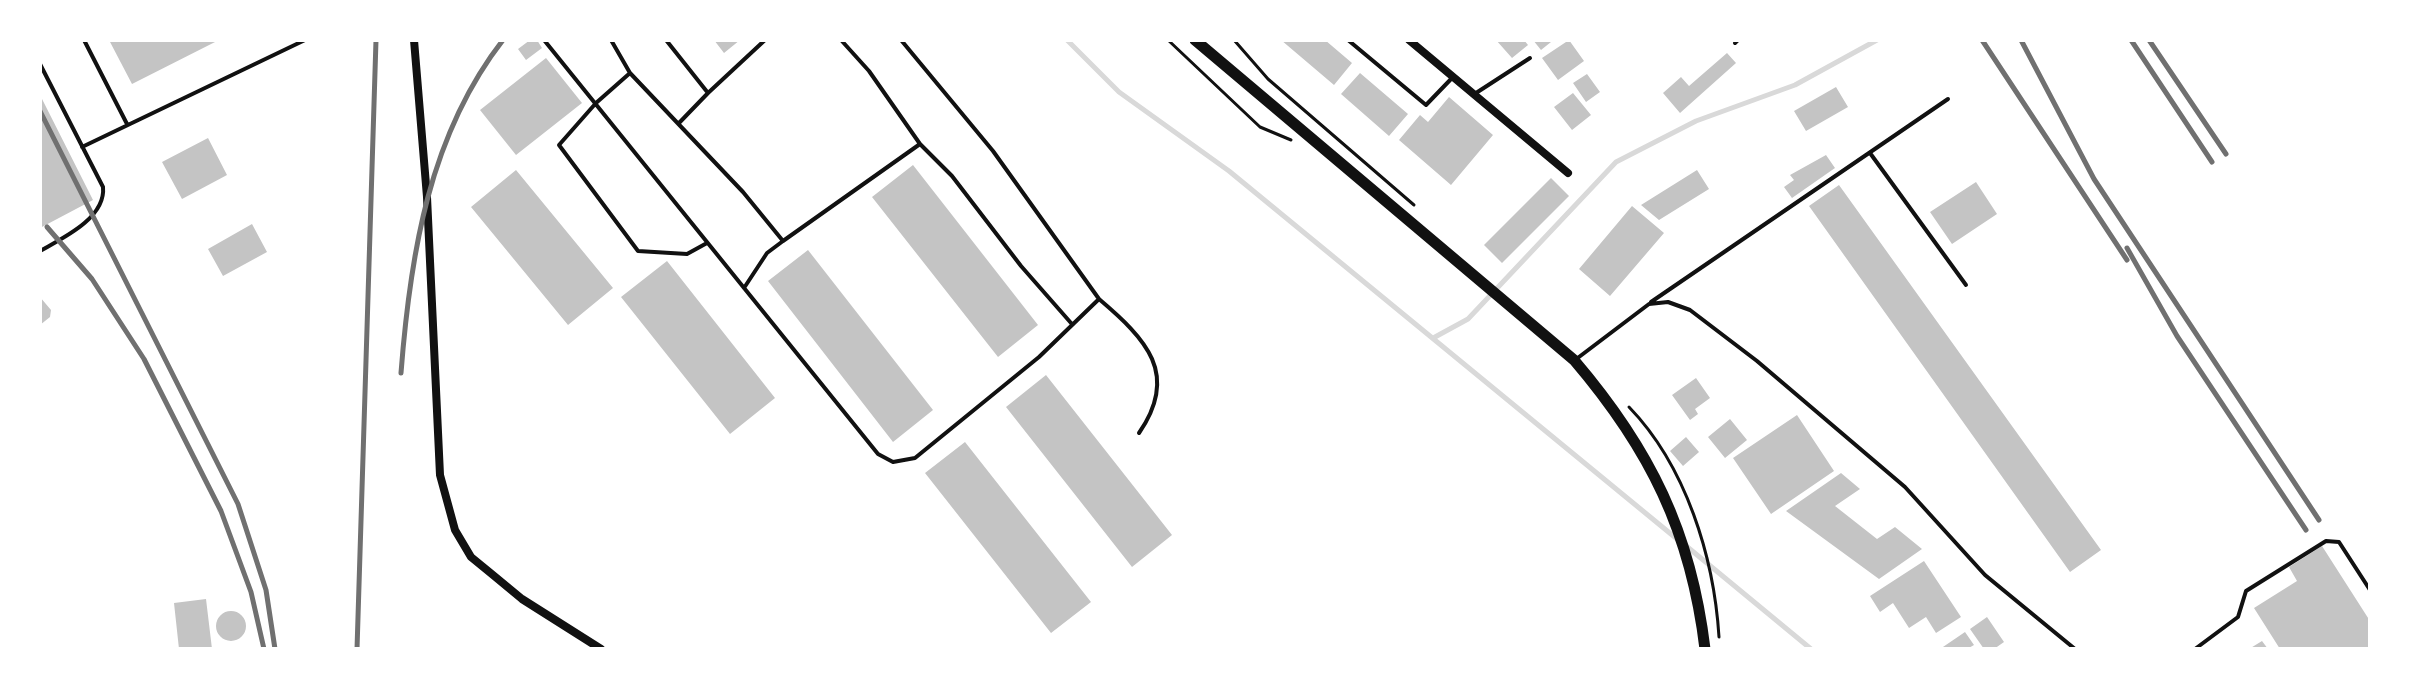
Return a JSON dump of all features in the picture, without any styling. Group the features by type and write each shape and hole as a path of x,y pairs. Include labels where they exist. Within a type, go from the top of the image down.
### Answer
{"street":[{"path":"414,40 427,197 440,475 455,530 471,557 522,599 601,649"},
{"path":"1195,40 1574,360 1620,416 1648,460 1672,513 1694,583 1705,649"},
{"path":"1409,40 1568,173"}],"lane":[{"path":"84,40 127,124"},
{"path":"82,147 305,40"},
{"path":"544,40 878,454 893,462 915,458 1039,357 1099,299"},
{"path":"611,40 630,73 679,123 783,241"},
{"path":"666,40 708,93"},
{"path":"679,123 765,40"},
{"path":"841,40 869,71 920,144 952,176 1021,266 1072,324"},
{"path":"901,40 993,151 1099,299 1129,325 1147,350 1160,389 1154,411 1139,433"},
{"path":"1348,40 1426,105 1453,77"},
{"path":"1474,94 1530,58"},
{"path":"40,64 103,187 104,199 76,228 40,251"},
{"path":"630,73 596,103 559,145 638,251 687,254 707,243"},
{"path":"1574,360 1601,337 1948,99"},
{"path":"743,289 767,253 920,144"},
{"path":"1870,153 1966,285"},
{"path":"1649,304 1668,302 1690,310 1757,361 1905,487 1985,575 2075,649"},
{"path":"2195,649 2238,617 2246,591 2326,541 2339,542 2370,590"}],"path":[{"path":"1234,40 1255,67 1418,208"},
{"path":"1701,538 1717,601 1720,649"}],"building":[{"path":"109,40 219,40 132,84"},
{"path":"530,40 537,40 542,48 526,60 518,49"},
{"path":"714,40 740,40 724,53"},
{"path":"1281,40 1325,40 1352,63 1334,85"},
{"path":"1496,40 1524,40 1528,45 1512,58"},
{"path":"1533,40 1549,40 1551,42 1541,50"},
{"path":"1569,40 1584,61 1558,80 1542,58"},
{"path":"1727,53 1736,63 1680,113 1663,93 1681,77 1689,86"},
{"path":"546,58 582,103 516,155 480,110"},
{"path":"1360,73 1408,114 1389,136 1341,94"},
{"path":"1587,74 1600,92 1586,102 1573,83"},
{"path":"1836,87 1848,107 1806,131 1794,111"},
{"path":"1573,93 1591,115 1572,130 1554,107"},
{"path":"40,95 93,200 40,228"},
{"path":"1449,97 1493,135 1451,185 1399,140 1420,115 1428,122"},
{"path":"208,138 227,175 182,199 162,162"},
{"path":"1826,155 1835,168 1792,198 1784,187 1794,180 1790,175"},
{"path":"913,165 1038,325 998,357 872,197"},
{"path":"516,170 613,288 568,325 471,207"},
{"path":"1697,170 1709,189 1659,220 1641,205"},
{"path":"1551,178 1569,196 1502,263 1484,245"},
{"path":"1976,182 1997,214 1952,244 1930,212"},
{"path":"1839,185 2101,550 2070,572 1809,206"},
{"path":"1632,206 1664,233 1610,296 1579,269"},
{"path":"252,224 267,252 223,276 208,249"},
{"path":"808,250 933,410 893,442 768,281"},
{"path":"667,261 775,398 730,434 621,297"},
{"path":"40,297 51,310 50,317 40,325"},
{"path":"1046,375 1172,535 1132,567 1006,407"},
{"path":"1696,378 1710,398 1695,409 1698,414 1690,420 1672,395"},
{"path":"1797,415 1834,471 1771,514 1733,458"},
{"path":"1730,419 1747,440 1725,458 1708,437"},
{"path":"1686,437 1699,452 1683,466 1670,451"},
{"path":"965,442 1091,602 1051,633 925,473"},
{"path":"1841,473 1860,489 1835,506 1877,539 1895,527 1922,549 1879,579 1786,511"},
{"path":"2322,546 2370,621 2370,649 2280,649 2254,608 2297,581 2289,567"},
{"path":"1924,561 1961,617 1936,633 1926,617 1909,628 1893,603 1880,612 1870,596"},
{"path":"206,599 212,649 179,649 174,603"},
{"path":"231,611 242,615 246,626 242,637 231,641 220,637 216,626 220,615"},
{"path":"1987,617 2004,642 1994,649 1984,649 1970,629"},
{"path":"1965,632 1974,645 1967,649 1940,649"},
{"path":"2262,641 2268,649 2249,649"}],"waterway":[{"path":"1067,40 1119,92 1229,171 1677,539"},
{"path":"1435,337 1468,319 1616,162 1696,121 1795,85 1877,40"},
{"path":"1685,545 1811,649"}],"railway":[{"path":"357,649 376,40"},
{"path":"401,373 410,285 428,198 457,116 503,40"},
{"path":"1982,40 2127,260"},
{"path":"2021,40 2094,179 2319,520"},
{"path":"2131,40 2212,162"},
{"path":"2149,40 2226,154"},
{"path":"40,111 238,504 266,590 275,649"},
{"path":"47,227 92,279 144,359 221,511 251,592 264,649"},
{"path":"2127,248 2177,336 2306,530"}]}
